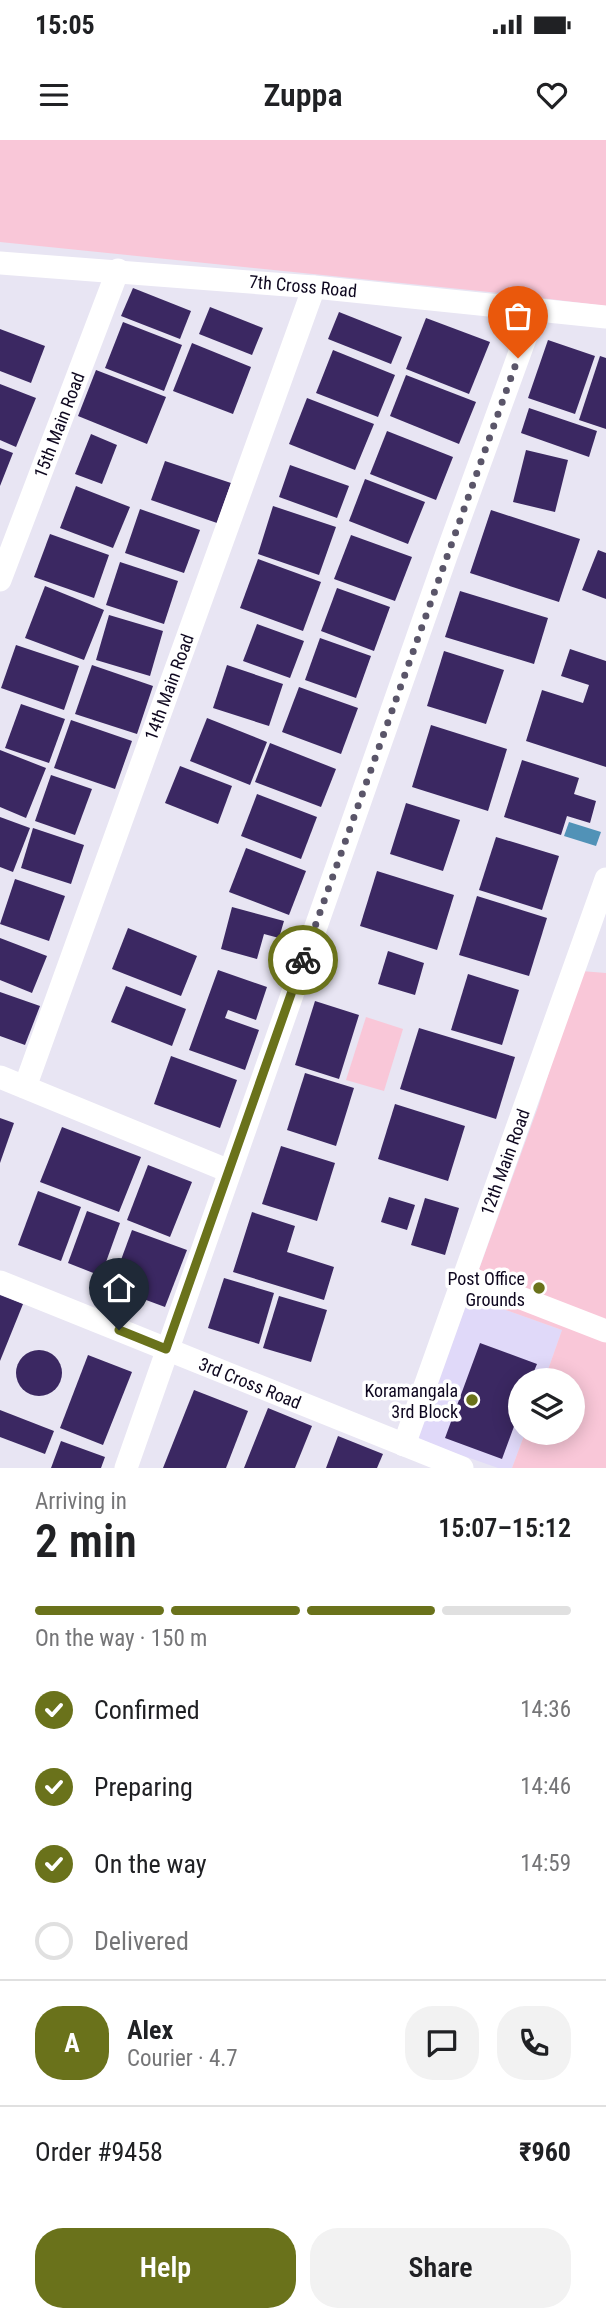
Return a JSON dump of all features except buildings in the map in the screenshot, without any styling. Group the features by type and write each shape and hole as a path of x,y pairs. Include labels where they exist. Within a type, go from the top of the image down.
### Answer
{"street":[{"name":"7th Cross Road","path":"0,263 314,286 606,317"},
{"name":"15th Main Road","path":"0,580 118,270"},
{"name":"14th Main Road","path":"24,1087 314,286"},
{"path":"126,1468 446,556 536,308"},
{"name":"12th Main Road","path":"404,1445 606,879"},
{"path":"0,1077 229,1171"},
{"path":"464,1276 606,1331"},
{"name":"3rd Cross Road","path":"0,1282 462,1468"}],"shaded area":[{"path":"0,140 606,140 606,306 0,242"},
{"name":"Post Office Grounds","path":"581,971 606,973 606,1468 512,1468 521,1445 585,1445 585,1368 549,1368 562,1330 469,1297 538,1107"},
{"path":"366,1017 403,1029 384,1091 346,1080"},
{"path":"469,1297 562,1330 549,1368 508,1368 508,1445 521,1445 512,1468 498,1468 418,1440"}],"water":[{"path":"569,822 601,832 596,846 564,836"}],"way so far":[{"path":"303,960 518,358"}],"place":[{"name":"Post Office Grounds","path":"539,1288"},
{"name":"Koramangala 3rd Block","path":"472,1400"}],"route":[{"path":"119,1330 166,1349 303,960"}]}
